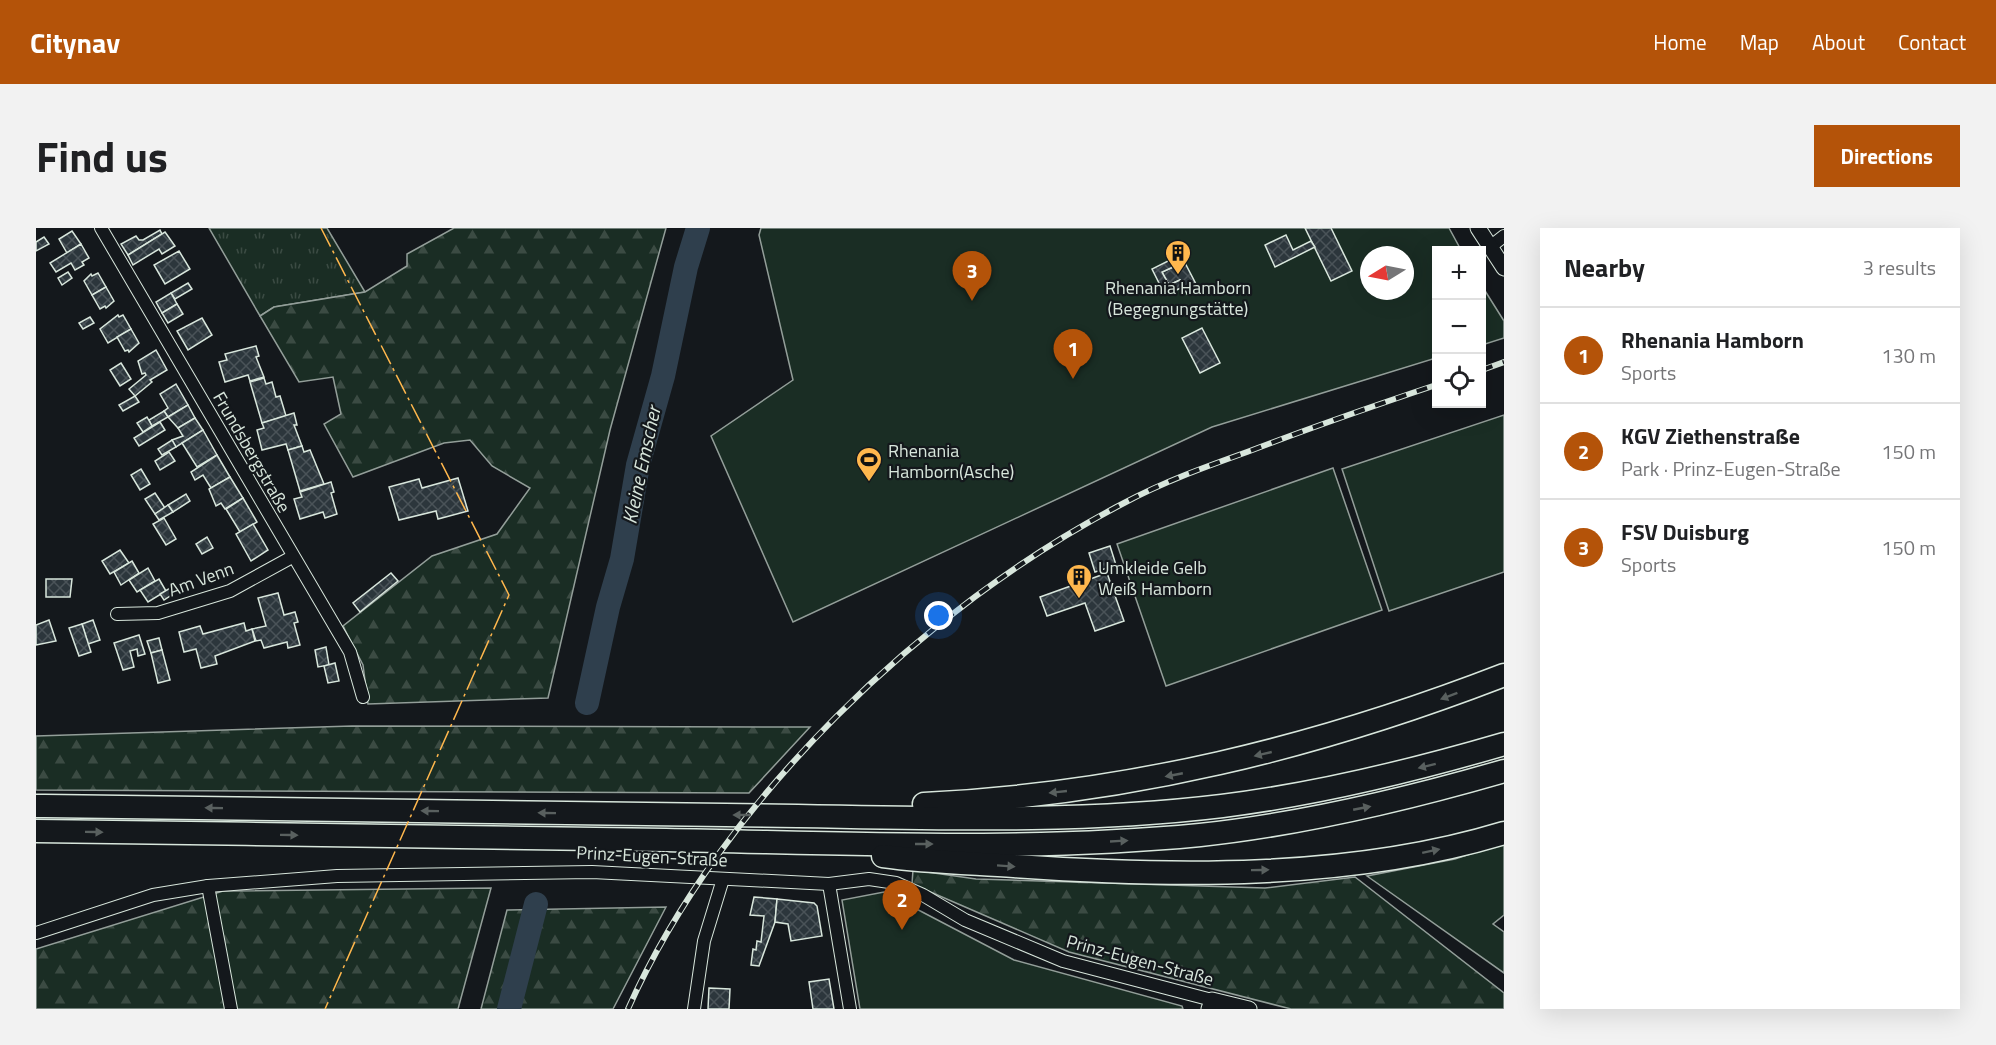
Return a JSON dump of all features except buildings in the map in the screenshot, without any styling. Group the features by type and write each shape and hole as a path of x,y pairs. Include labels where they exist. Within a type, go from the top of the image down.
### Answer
{"highway":[{"path":"800,816 900,805 971,802 1137,782 1212,767 1343,732 1504,675"},
{"path":"36,806 800,816 1062,817 1192,809 1268,799 1375,779 1504,744"},
{"path":"36,831 781,842 1064,843 1237,830 1304,820 1390,802 1504,771"},
{"path":"781,842 900,859 1120,873 1299,868 1373,861 1440,849 1504,833"}],"street":[{"name":"Frundsbergstraße","path":"101,228 292,557 350,652 363,698"},
{"path":"1478,228 1504,268"},
{"path":"1490,247 1504,236"},
{"name":"Am Venn","path":"117,614 159,614 231,591 292,557"},
{"name":"Prinz-Eugen-Straße","path":"36,933 153,895 208,886 337,876 527,872 627,873 829,884 869,879 896,883 923,895 965,920 1063,961 1210,1005 1249,1009"},
{"path":"694,1009 704,941 723,879"},
{"path":"829,884 850,1009"},
{"path":"208,886 231,1009"}],"green space":[{"path":"209,228 327,228 365,292 274,307 260,316"},
{"path":"454,228 666,228 610,430 548,698 368,704 363,665 343,626 432,556 497,534 530,488 492,466 470,440 444,443 353,477 324,424 341,414 333,377 299,382 260,316 274,307 365,292 407,266 407,254"},
{"path":"761,228 1449,228 1459,246 1432,246 1432,359 1212,427 793,622 711,436 793,380 759,235"},
{"path":"1486,292 1504,321 1504,338 1486,344"},
{"path":"1504,415 1504,572 1389,611 1342,469"},
{"path":"1333,468 1382,610 1166,686 1117,544"},
{"path":"352,726 810,727 749,793 36,790 36,736"},
{"path":"1504,843 1504,915 1493,924 1504,932 1504,973 1367,876 1455,859"},
{"path":"913,870 976,879 1265,888 1355,877 1504,993 1504,1009 1291,1009 1069,952 912,884"},
{"path":"491,888 458,1009 36,1009 36,949 223,891"},
{"path":"884,892 1014,960 1182,1006 1183,1009 860,1009 842,900"},
{"path":"666,907 613,1009 481,1009 507,910"}],"waterway":[{"name":"Kleine Emscher","path":"587,703 608,607 622,559 638,465 663,376 686,267 698,228"},
{"name":"Kleine Emscher","path":"509,1009 536,904"}],"railway":[{"path":"1486,369 1504,362"},
{"path":"628,1009 668,932 717,857 773,785 836,717 904,654 975,597 1049,546 1154,488 1294,434 1432,386"}],"power":[{"path":"321,228 509,595 325,1009"}],"place":[{"name":"Rhenania Hamborn (Begegnungstätte)","path":"1178,276"},
{"name":"FSV Duisburg","path":"972,301"},
{"name":"Rhenania Hamborn","path":"1073,379"},
{"name":"Rhenania Hamborn(Asche)","path":"869,483"},
{"name":"Umkleide Gelb Weiß Hamborn","path":"1079,600"},
{"name":"KGV Ziethenstraße","path":"902,930"}]}
